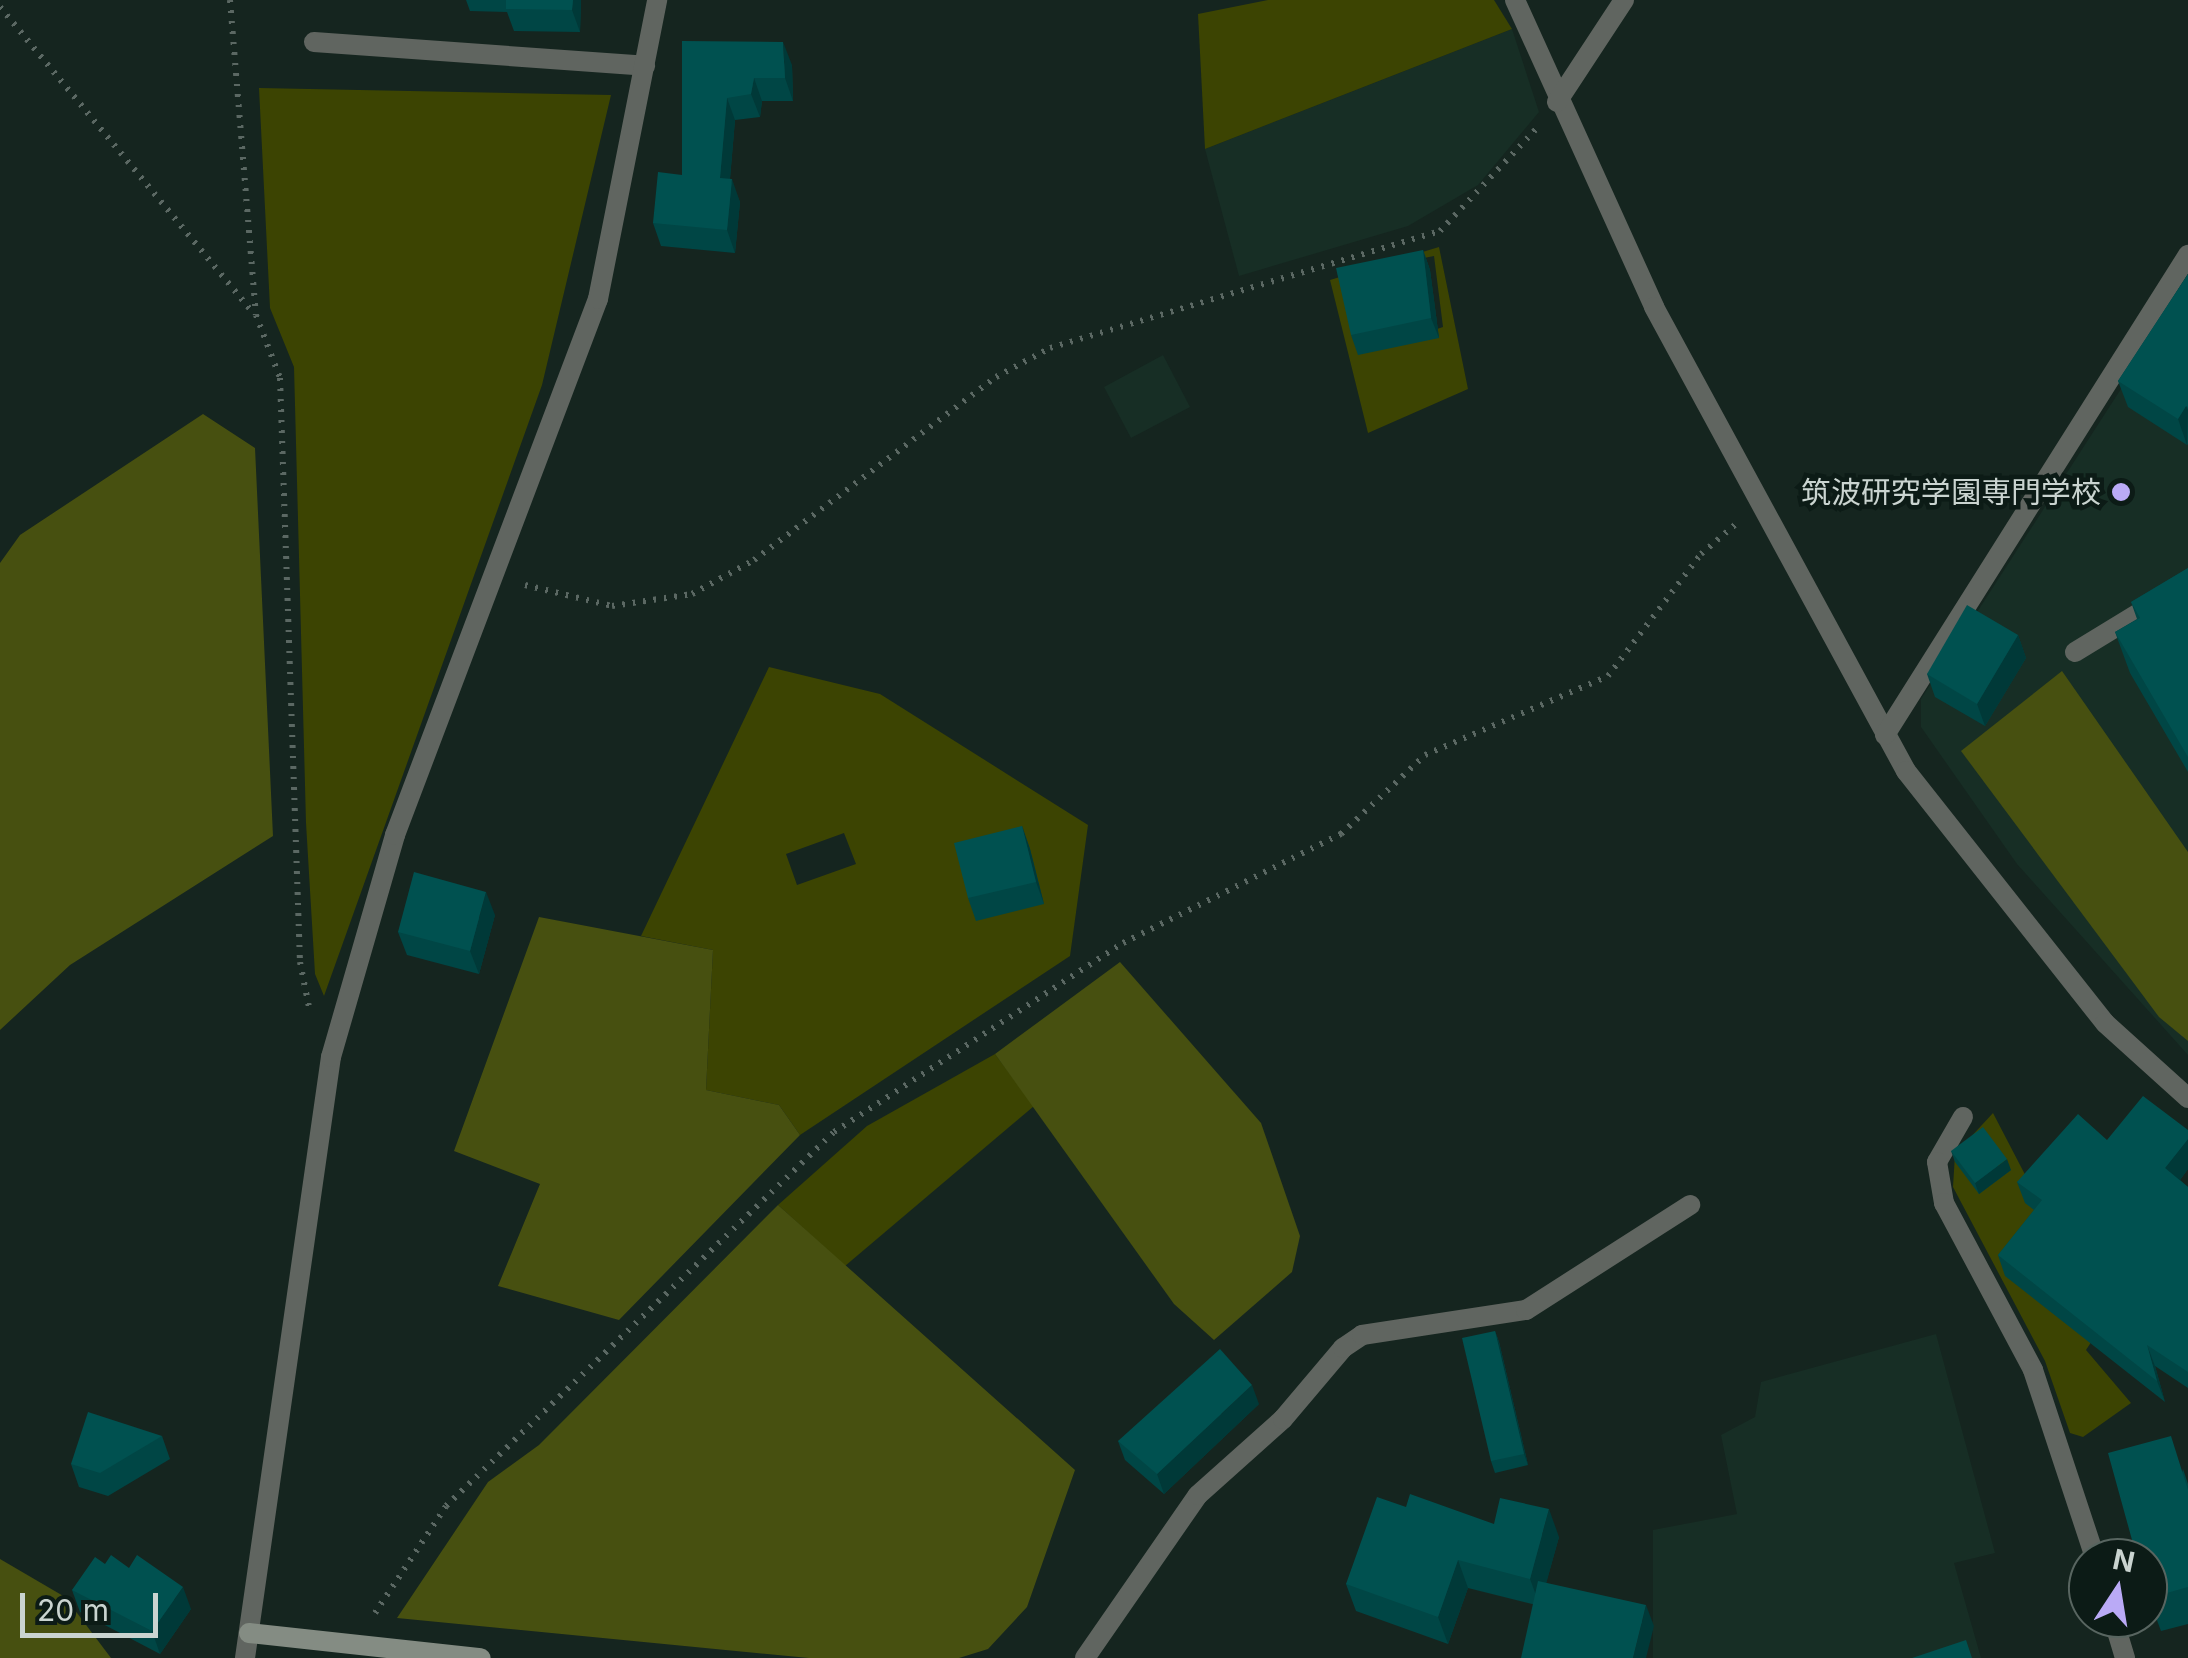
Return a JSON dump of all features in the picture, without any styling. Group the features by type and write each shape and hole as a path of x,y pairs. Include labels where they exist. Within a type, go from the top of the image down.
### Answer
{"street":[{"path":"245,1658 332,1058 395,836 598,299 657,0"},
{"path":"1515,0 1557,102 1759,504 1885,734 2047,955 2188,1098"},
{"path":"1557,102 1624,0"},
{"path":"314,42 645,66"},
{"path":"1885,734 2188,256"},
{"path":"2075,652 2188,583"},
{"path":"1963,1117 1937,1162 1944,1203 2033,1370 2088,1538"},
{"path":"1085,1658 1198,1495 1283,1418 1343,1348 1362,1335 1526,1310 1690,1205"},
{"path":"249,1634 481,1658"}],"path":[{"path":"230,0 256,315 280,378 300,962 312,1024 332,1058"},
{"path":"0,6 256,315"},
{"path":"495,577 612,606 692,594 754,560 996,378 1050,348 1440,231 1496,182 1557,102"},
{"path":"355,1644 446,1506 834,1132 1123,943 1342,834 1426,755 1608,676 1701,554 1759,504"}],"shaded area":[{"path":"1512,29 1539,112 1478,185 1408,226 1239,276 1205,149"},
{"name":"筑波研究学園専門学校","path":"2188,285 2188,1055 2017,864 1921,727 1921,699"},
{"path":"1163,355 1190,407 1131,438 1104,387"},
{"path":"1936,1334 1995,1553 1954,1563 1981,1658 1653,1658 1653,1530 1737,1514 1721,1435 1755,1417 1761,1382"}],"green space":[{"path":"1268,0 1494,0 1512,29 1205,149 1198,14"},
{"path":"259,88 611,95 542,385 324,996 315,974 306,823 294,367 270,308"},
{"path":"1439,247 1468,389 1368,433 1330,280","holes":["1434,256 1443,327 1437,329 1399,263"]},
{"path":"203,414 255,448 273,836 70,965 0,1030 0,563 20,535"},
{"path":"769,667 880,694 1088,825 1070,956 800,1135 779,1105 706,1090 713,950 641,936","holes":["844,833 856,864 797,885 786,854"]},
{"path":"2062,671 2188,852 2188,1041 2159,1017 1961,751"},
{"path":"539,917 713,950 706,1090 779,1105 800,1135 619,1320 498,1286 540,1184 454,1151"},
{"path":"1120,962 1261,1123 1300,1236 1292,1272 1214,1340 1174,1304 995,1054"},
{"path":"995,1054 1034,1106 845,1266 778,1205 867,1126"},
{"path":"1993,1113 2032,1188 2135,1275 2086,1350 2131,1403 2083,1437 2070,1433 2045,1361 1953,1187 1955,1154"},
{"path":"778,1205 1075,1470 1027,1607 988,1649 959,1658 809,1658 397,1618 488,1482 539,1445"},
{"path":"0,1559 65,1597 111,1658 0,1658"}],"building":[{"path":"506,0 573,0 572,10 506,9"},
{"path":"682,41 783,42 785,78 754,78 751,94 727,98 720,178 732,179 727,230 653,223 658,172 682,175"},
{"path":"1423,250 1431,318 1351,335 1336,268"},
{"path":"2188,274 2188,407 2178,419 2118,381"},
{"path":"2188,568 2188,757 2115,632 2140,618 2131,602"},
{"path":"1967,605 2018,635 1977,704 1927,674"},
{"path":"1022,826 1036,882 968,898 954,843"},
{"path":"414,872 486,892 470,951 398,932"},
{"path":"2143,1096 2188,1130 2188,1139 2165,1168 2188,1187 2188,1372 2147,1345 2157,1381 1998,1255 2042,1200 2017,1182 2078,1114 2107,1140"},
{"path":"1983,1127 2007,1159 1975,1183 1951,1151"},
{"path":"1495,1331 1524,1454 1491,1461 1462,1338"},
{"path":"1220,1349 1252,1385 1157,1474 1118,1441"},
{"path":"88,1412 162,1436 100,1473 71,1464"},
{"path":"2171,1436 2188,1490 2188,1587 2168,1593 2168,1538 2131,1538 2108,1453"},
{"path":"1410,1494 1494,1524 1500,1498 1549,1509 1530,1579 1458,1560 1438,1617 1346,1584 1377,1497 1406,1507"},
{"path":"111,1555 129,1568 137,1555 183,1587 152,1631 72,1590 95,1557 105,1564"},
{"path":"1538,1581 1646,1605 1633,1658 1521,1658"},
{"path":"1966,1640 1972,1658 1912,1658"}],"place":[{"name":"筑波研究学園専門学校","path":"2121,492"}]}
